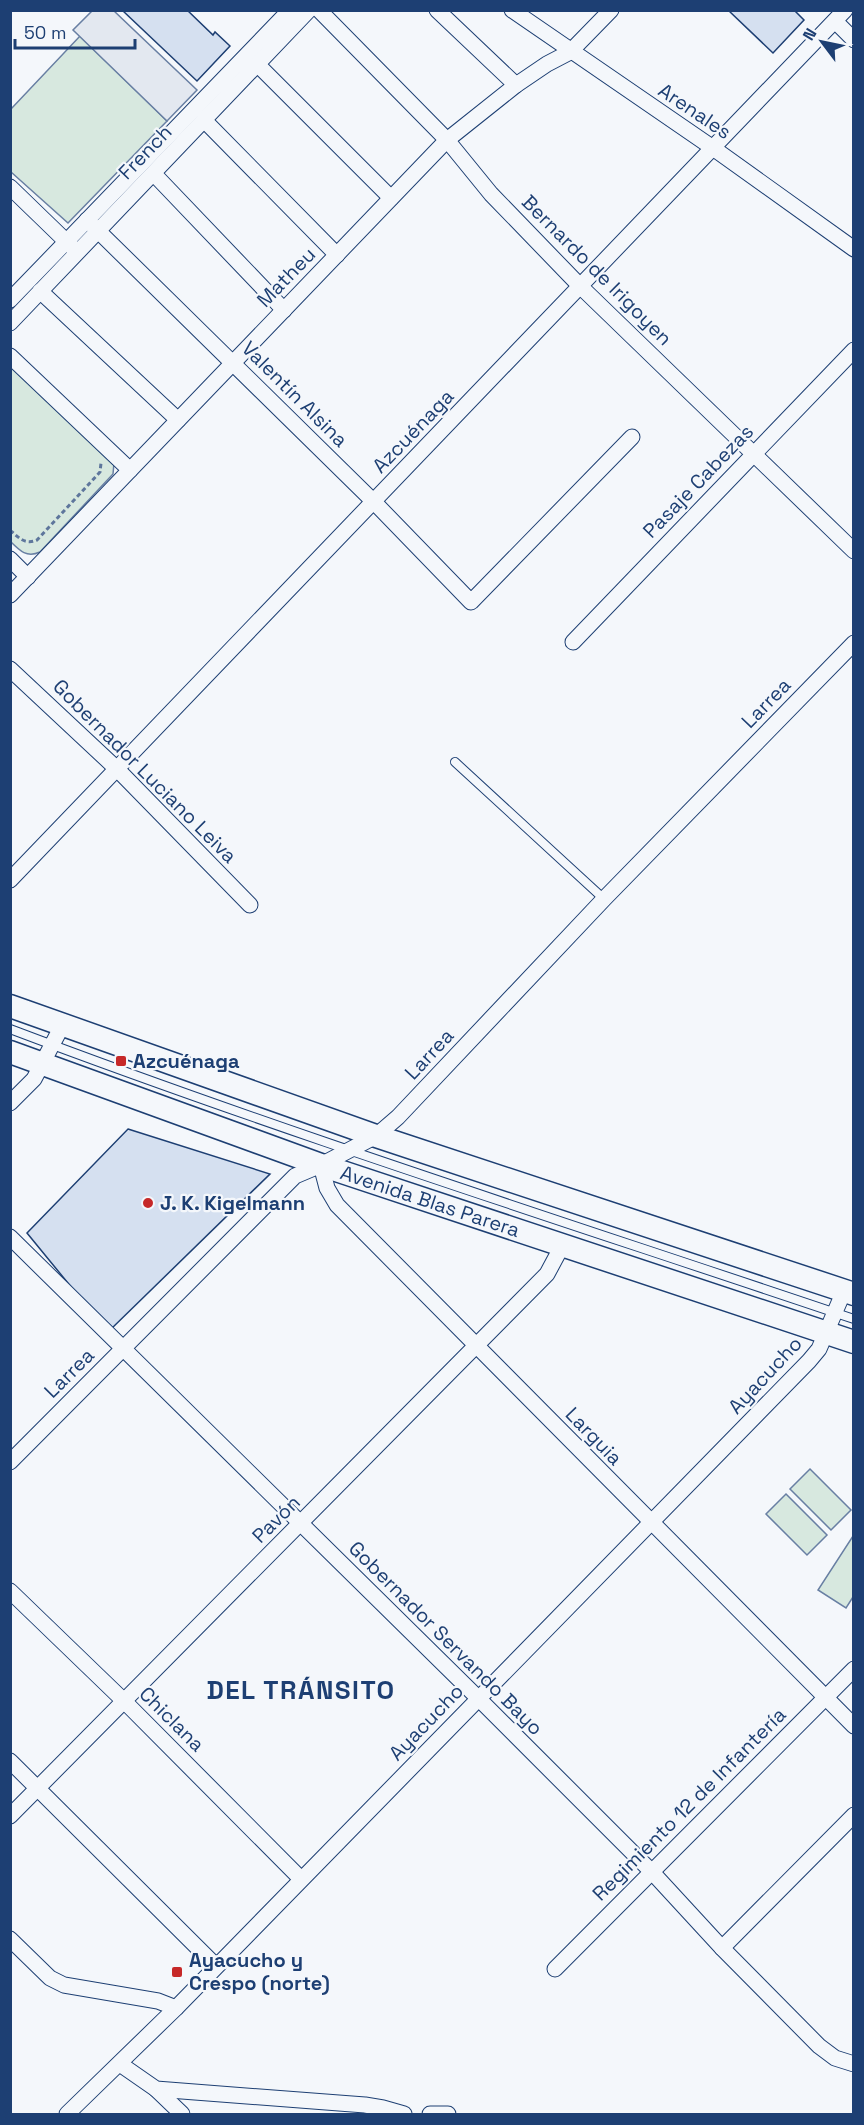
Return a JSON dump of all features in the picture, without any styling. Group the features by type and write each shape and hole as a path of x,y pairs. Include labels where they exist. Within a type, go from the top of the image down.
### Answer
{"main road":[{"name":"Avenida Blas Parera","path":"10,1006 53,1045 321,1165 854,1342"},
{"name":"Avenida Blas Parera","path":"10,1052 53,1045 376,1136 849,1293"}],"street":[{"name":"French","path":"10,300 66,241 92,226 154,174 204,120 290,10"},
{"name":"French","path":"10,323 78,252 92,226 253,60 309,10"},
{"name":"Bernardo de Irigoyen","path":"319,10 447,140 491,194 580,286 854,551"},
{"path":"437,10 516,86"},
{"name":"Arenales","path":"512,10 713,148 854,249"},
{"name":"Matheu","path":"10,595 447,140 516,86 547,64 570,52 611,10"},
{"path":"840,16 854,40"},
{"name":"Azcuénaga","path":"10,880 840,16"},
{"path":"253,60 392,198"},
{"path":"204,120 337,255"},
{"path":"154,174 284,310"},
{"path":"10,187 78,252"},
{"name":"Valentín Alsina","path":"92,226 374,502 471,602 632,437"},
{"path":"40,291 178,420"},
{"name":"Pasaje Cabezas","path":"573,642 854,350"},
{"path":"10,356 130,470"},
{"path":"10,559 28,577"},
{"name":"Larrea","path":"10,1462 295,1176 376,1136 398,1117 604,899 854,643"},
{"name":"Gobernador Luciano Leiva","path":"10,669 118,770 250,905"},
{"path":"10,1103 34,1079 53,1045"},
{"name":"Larguia","path":"321,1165 327,1188 337,1205 651,1524 854,1726"},
{"name":"Gobernador Servando Bayo","path":"10,1237 478,1698 652,1872 722,1948 819,2046 835,2058 854,2064"},
{"name":"Pavón","path":"10,1816 547,1274 562,1246"},
{"name":"Ayacucho","path":"67,2115 176,2008 809,1362 849,1293"},
{"name":"Chiclana","path":"10,1591 124,1701 301,1879"},
{"name":"Regimiento 12 de Infantería","path":"555,1969 854,1669"},
{"path":"10,1761 216,1966"},
{"path":"722,1948 854,1815"},
{"path":"10,1939 50,1978 64,1985 158,2001 176,2008"},
{"path":"120,2064 156,2089 182,2115"},
{"path":"156,2089 365,2105 404,2115"},
{"path":"430,2115 448,2115"}],"lane":[{"path":"455,762 604,899"},
{"path":"10,1029 348,1151 854,1319"}],"path":[{"path":"10,531 21,541 37,540 100,472 101,462 98,456"}],"shaded area":[{"path":"92,11 114,11 197,90 167,121 73,30"},
{"path":"80,36 167,121 68,223 11,172 11,109"},
{"path":"10,360 114,463 113,474 40,552 35,554 21,551 11,542"},
{"path":"810,1469 851,1510 831,1530 790,1489"},
{"path":"786,1494 827,1535 807,1555 766,1514"},
{"path":"853,1536 853,1597 846,1608 818,1590"}],"building":[{"path":"122,10 187,10 213,35 215,32 230,46 197,81"},
{"path":"728,10 794,10 804,20 773,53"},
{"name":"J. K. Kigelmann","path":"128,1129 270,1174 108,1332 27,1233"}],"place":[{"name":"Azcuénaga","path":"121,1061"},
{"name":"J. K. Kigelmann","path":"148,1203"},
{"name":"Ayacucho y Crespo (norte)","path":"177,1972"}],"district":[{"name":"DEL TRÁNSITO","path":"301,1690"}]}
